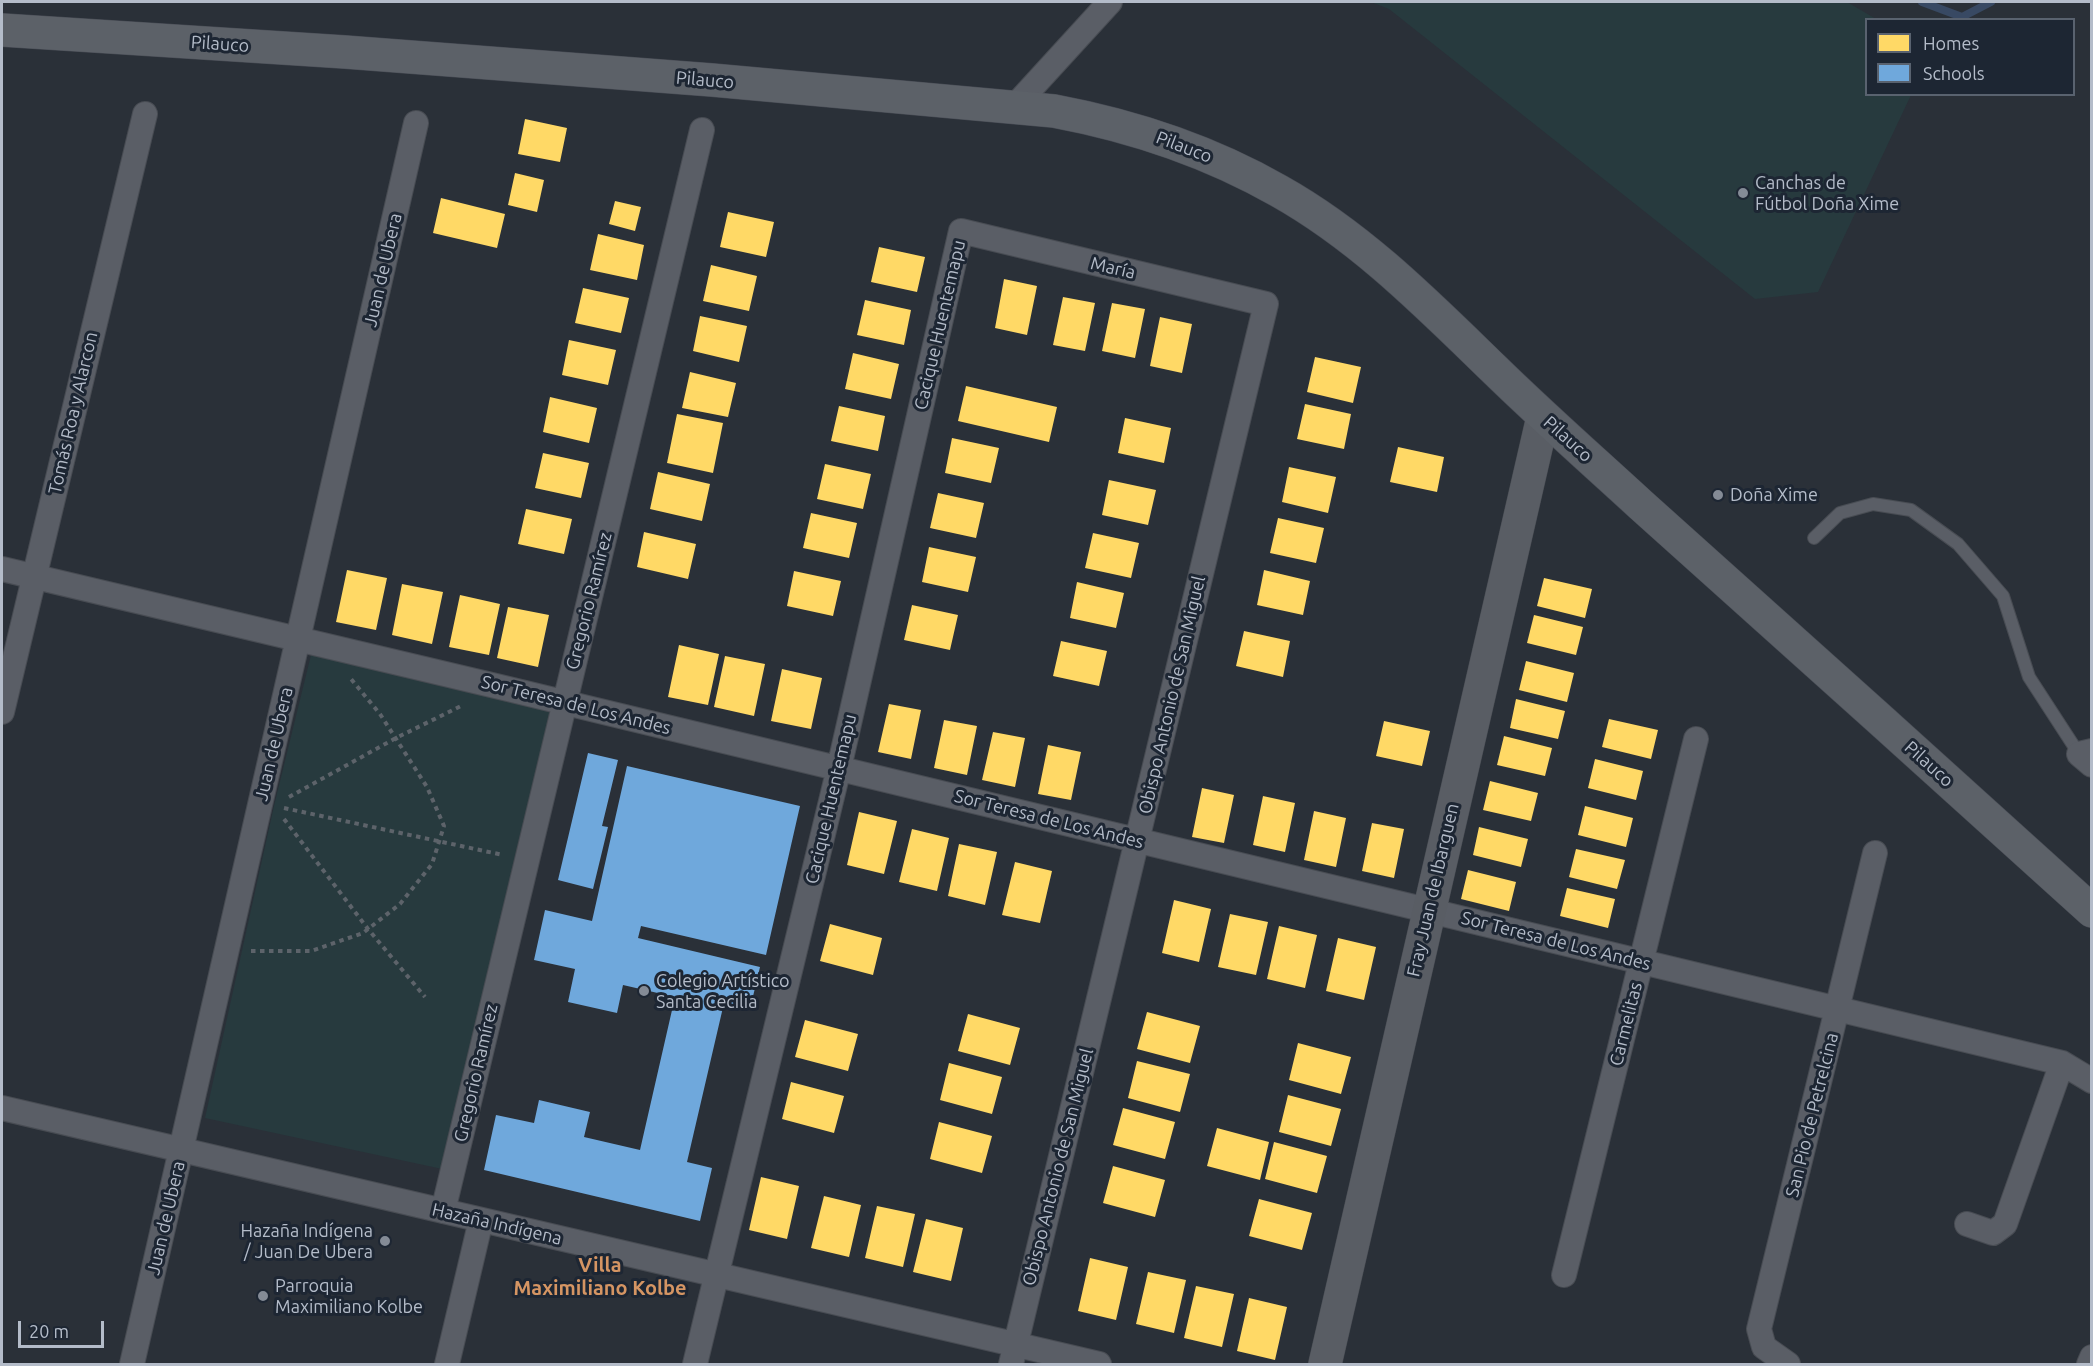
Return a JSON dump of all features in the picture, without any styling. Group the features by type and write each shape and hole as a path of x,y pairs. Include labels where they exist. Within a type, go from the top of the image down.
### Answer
{"main road":[{"name":"Pilauco","path":"2,30 653,75 1054,111 1102,120 1204,154 1239,169 1281,192 1341,231 1397,276 1543,417 2091,911"}],"street":[{"path":"1014,107 1110,2"},
{"name":"Tomás Roa y Alarcon","path":"2,712 145,114"},
{"name":"Juan de Ubera","path":"132,1365 416,123"},
{"name":"Gregorio Ramírez","path":"443,1211 702,130"},
{"name":"María","path":"961,231 1266,304"},
{"name":"Cacique Huentemapu","path":"695,1365 839,768 961,231"},
{"name":"Obispo Antonio de San Miguel","path":"1013,1355 1266,304"},
{"name":"Fray Juan de Ibarguen","path":"1325,1365 1543,417"},
{"name":"Sor Teresa de Los Andes","path":"2,569 2062,1063 2091,1081"},
{"name":"Carmelitas","path":"1564,1275 1696,739"},
{"name":"San Pio de Petrelcina","path":"1788,1365 1764,1347 1759,1329 1839,1009 1875,853"},
{"path":"1967,1224 1993,1233 2005,1224 2062,1063"},
{"name":"Hazaña Indígena","path":"2,1108 715,1275 1013,1355 1099,1365"},
{"path":"447,1365 482,1220"},
{"path":"2089,1365 2091,1357"}],"lane":[{"path":"1814,538 1840,513 1873,504 1911,510 1958,544 2003,596 2029,677 2087,757"}],"path":[{"path":"227,951 311,951 363,933 400,904 432,864 444,826 427,787 396,738 349,676"},
{"path":"284,800 396,738 500,687"},
{"path":"274,806 527,860"},
{"path":"281,815 368,929 425,997"}],"green space":[{"name":"Canchas de Fútbol Doña Xime","path":"1371,2 1847,2 1874,18 1865,18 1865,96 1911,96 1818,292 1755,299 1389,9"},
{"path":"311,655 554,711 447,1170 205,1118 274,806"}],"building: Homes":[{"path":"525,119 567,128 560,162 518,154"},
{"path":"515,173 544,180 537,212 508,205"},
{"path":"441,198 505,214 497,248 433,233"},
{"path":"615,201 641,207 635,231 609,224"},
{"path":"728,212 774,222 766,257 720,247"},
{"path":"598,234 644,245 637,280 590,270"},
{"path":"879,247 925,257 917,292 871,282"},
{"path":"711,265 757,276 749,311 703,301"},
{"path":"1004,279 1037,286 1027,335 995,328"},
{"path":"583,288 629,298 621,333 575,323"},
{"path":"1063,297 1095,303 1085,351 1053,345"},
{"path":"865,300 911,310 904,345 857,335"},
{"path":"1112,303 1145,309 1135,358 1102,351"},
{"path":"700,316 747,326 739,362 693,351"},
{"path":"1160,317 1192,324 1182,373 1150,366"},
{"path":"569,340 616,350 608,385 562,375"},
{"path":"853,353 899,364 891,399 845,389"},
{"path":"1315,357 1361,367 1353,403 1307,392"},
{"path":"690,372 736,383 728,417 682,408"},
{"path":"966,386 1057,407 1049,442 958,421"},
{"path":"550,397 597,408 589,443 543,432"},
{"path":"1305,404 1351,414 1344,449 1297,439"},
{"path":"839,406 885,416 878,451 831,441"},
{"path":"677,414 723,423 713,473 667,463"},
{"path":"1125,418 1171,428 1164,463 1118,453"},
{"path":"952,438 999,448 991,483 945,473"},
{"path":"1398,447 1444,457 1437,492 1390,482"},
{"path":"543,453 589,463 581,498 535,488"},
{"path":"825,464 871,474 863,509 817,499"},
{"path":"1289,467 1336,477 1328,513 1282,502"},
{"path":"658,472 710,484 702,521 650,509"},
{"path":"1109,480 1156,490 1148,525 1102,515"},
{"path":"938,493 984,503 976,538 930,528"},
{"path":"526,509 572,519 564,554 518,544"},
{"path":"811,513 857,523 849,558 803,548"},
{"path":"1278,518 1324,528 1316,563 1270,553"},
{"path":"644,532 696,544 688,579 637,567"},
{"path":"1093,533 1139,543 1131,578 1085,568"},
{"path":"929,547 976,557 968,592 922,582"},
{"path":"347,570 387,578 376,630 336,622"},
{"path":"1264,570 1310,581 1303,615 1257,605"},
{"path":"794,571 841,581 833,616 787,606"},
{"path":"1544,578 1592,589 1585,618 1537,606"},
{"path":"1077,582 1124,593 1116,628 1070,618"},
{"path":"402,584 443,592 432,644 392,635"},
{"path":"460,595 500,604 489,655 449,647"},
{"path":"912,605 958,615 950,650 904,640"},
{"path":"508,607 549,615 538,667 497,658"},
{"path":"1534,615 1583,627 1576,655 1527,643"},
{"path":"1244,631 1290,641 1283,677 1236,666"},
{"path":"1061,641 1107,651 1099,686 1053,676"},
{"path":"679,645 719,654 708,705 668,697"},
{"path":"725,656 765,664 754,716 714,707"},
{"path":"1526,661 1574,673 1567,702 1519,690"},
{"path":"782,669 822,678 811,729 771,721"},
{"path":"1516,699 1565,711 1558,739 1510,728"},
{"path":"889,704 921,710 911,759 878,752"},
{"path":"1609,719 1658,730 1651,759 1602,747"},
{"path":"944,720 977,726 967,775 934,768"},
{"path":"1384,721 1430,731 1422,766 1376,756"},
{"path":"993,732 1025,738 1015,787 982,780"},
{"path":"1504,736 1552,748 1545,776 1497,765"},
{"path":"1048,745 1081,752 1071,800 1038,794"},
{"path":"1595,759 1643,771 1636,800 1588,788"},
{"path":"1490,781 1538,793 1531,821 1483,810"},
{"path":"1202,788 1234,795 1224,843 1192,837"},
{"path":"1263,796 1295,803 1285,852 1253,845"},
{"path":"1585,806 1633,818 1626,847 1578,835"},
{"path":"1314,811 1346,818 1336,867 1304,860"},
{"path":"859,812 897,821 884,874 847,865"},
{"path":"1372,823 1404,829 1394,878 1362,871"},
{"path":"1479,827 1528,839 1521,867 1473,855"},
{"path":"912,829 949,838 937,891 899,882"},
{"path":"959,844 997,852 985,905 948,896"},
{"path":"1576,849 1625,860 1617,889 1569,877"},
{"path":"1015,862 1052,871 1040,923 1002,915"},
{"path":"1468,870 1516,882 1509,911 1461,899"},
{"path":"1567,888 1615,899 1608,928 1560,916"},
{"path":"1174,900 1211,909 1199,962 1162,953"},
{"path":"1230,914 1268,922 1256,975 1218,967"},
{"path":"830,924 882,938 873,975 820,961"},
{"path":"1279,926 1317,935 1305,988 1267,979"},
{"path":"1338,938 1376,947 1364,1000 1326,991"},
{"path":"1147,1012 1200,1026 1190,1063 1137,1049"},
{"path":"968,1014 1020,1028 1010,1065 958,1051"},
{"path":"805,1020 858,1034 848,1071 795,1057"},
{"path":"1298,1043 1351,1057 1341,1094 1289,1080"},
{"path":"1137,1061 1190,1074 1180,1112 1128,1098"},
{"path":"949,1063 1002,1077 992,1114 940,1100"},
{"path":"791,1082 844,1096 834,1133 782,1119"},
{"path":"1288,1095 1341,1109 1331,1146 1279,1132"},
{"path":"1123,1108 1175,1122 1165,1159 1113,1145"},
{"path":"939,1122 992,1136 982,1173 930,1159"},
{"path":"1217,1128 1269,1142 1260,1180 1207,1166"},
{"path":"1274,1142 1327,1156 1317,1193 1265,1179"},
{"path":"1113,1166 1165,1180 1155,1217 1103,1203"},
{"path":"761,1177 799,1186 787,1239 749,1230"},
{"path":"824,1196 861,1205 849,1257 811,1248"},
{"path":"1259,1199 1312,1213 1302,1250 1249,1236"},
{"path":"877,1206 915,1214 903,1267 865,1258"},
{"path":"926,1219 963,1228 951,1281 913,1272"},
{"path":"1090,1258 1128,1267 1116,1320 1078,1311"},
{"path":"1148,1272 1186,1280 1174,1333 1136,1324"},
{"path":"1196,1286 1234,1294 1222,1347 1184,1338"},
{"path":"1249,1298 1287,1307 1275,1360 1237,1351"}],"building: Schools":[{"path":"588,753 618,760 602,826 608,827 593,889 558,880"},
{"path":"627,766 800,806 766,955 641,926 638,938 760,967 750,1009 724,1003 687,1162 712,1168 700,1221 484,1170 496,1115 534,1123 539,1100 590,1112 584,1137 640,1150 675,997 623,985 617,1013 568,1002 575,969 534,960 545,910 592,921"}],"waterway":[{"path":"1922,2 1962,17 1991,2"}],"place":[{"name":"Canchas de Fútbol Doña Xime","path":"1743,193"},
{"name":"Doña Xime","path":"1718,495"},
{"name":"Colegio Artístico Santa Cecilia","path":"644,991"},
{"name":"Hazaña Indígena / Juan De Ubera","path":"385,1241"},
{"name":"Parroquia Maximiliano Kolbe","path":"263,1296"}],"district":[{"name":"Villa Maximiliano Kolbe","path":"600,1276"}]}
